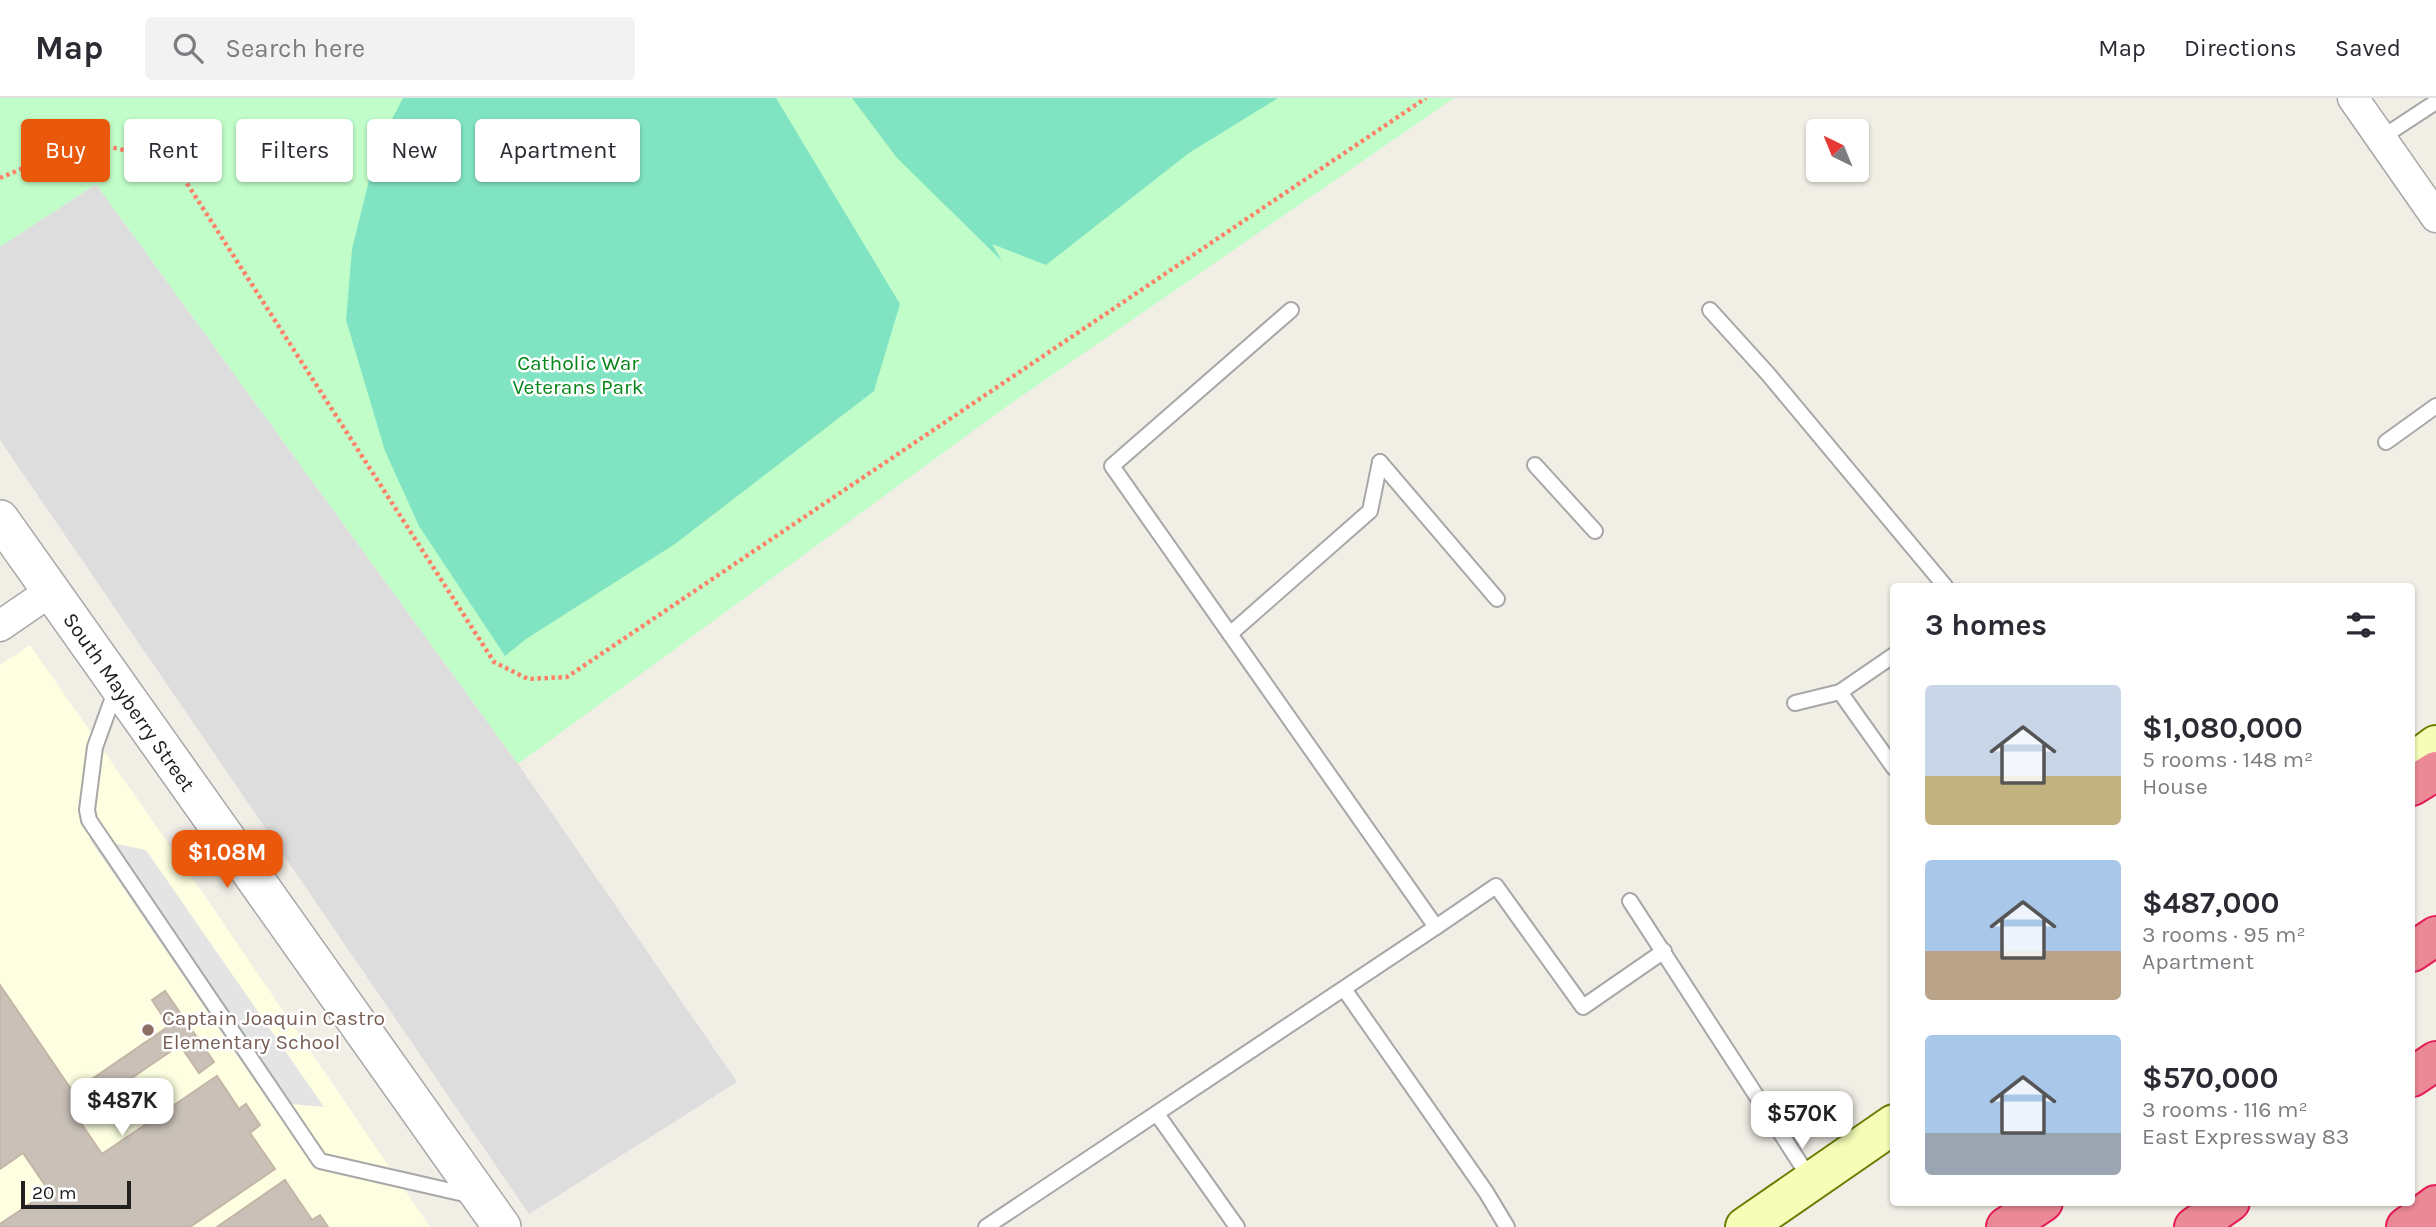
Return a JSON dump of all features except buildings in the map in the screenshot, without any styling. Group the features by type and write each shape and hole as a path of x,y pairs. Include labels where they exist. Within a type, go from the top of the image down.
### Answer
{"highway":[{"path":"2415,784 2436,771"},
{"path":"2415,951 2436,936"},
{"path":"2415,1075 2436,1060"},
{"path":"2406,1227 2436,1205"},
{"path":"2006,1227 2037,1206"},
{"path":"2194,1227 2224,1206"}],"main road":[{"path":"2415,760 2436,746"},
{"path":"1745,1227 1890,1127"}],"street":[{"path":"2353,98 2436,217"},
{"name":"South Mayberry Street","path":"0,519 491,1212"},
{"path":"0,626 51,591"}],"lane":[{"path":"2381,138 2436,102"},
{"path":"1291,310 1112,466 1436,927"},
{"path":"1710,310 1768,374 1942,583"},
{"path":"2386,442 2436,406"},
{"path":"1230,634 1370,511 1380,462 1497,599"},
{"path":"1535,465 1595,531"},
{"path":"1795,703 1840,692 1890,658"},
{"path":"117,685 95,747 87,810 89,820 320,1161 491,1212"},
{"path":"1840,692 1890,762"},
{"path":"986,1227 1496,886 1583,1007 1664,951"},
{"path":"1630,901 1812,1181"},
{"path":"1344,989 1486,1192 1507,1227"},
{"path":"1157,1114 1237,1227"}],"path":[{"path":"0,178 73,149 104,146 140,155 181,174 494,662 528,679 567,677 1426,98"}],"shaded area":[{"path":"96,184 518,764 737,1082 529,1214 0,440 0,247"},
{"name":"Captain Joaquin Castro Elementary School","path":"30,645 430,1227 0,1227 0,665"},
{"path":"89,838 146,850 324,1107 269,1102"}],"green space":[{"name":"Catholic War Veterans Park","path":"0,98 1454,98 1003,409 518,764 96,184 0,247"},
{"path":"403,98 776,98 900,304 874,391 675,544 526,639 505,656 419,526 385,451 346,320 352,249 369,182 461,182 461,119 392,119"},
{"path":"852,98 1278,98 1189,153 1046,265 992,244 1002,261 897,158"}],"place":[{"name":"Captain Joaquin Castro Elementary School","path":"148,1030"}]}
